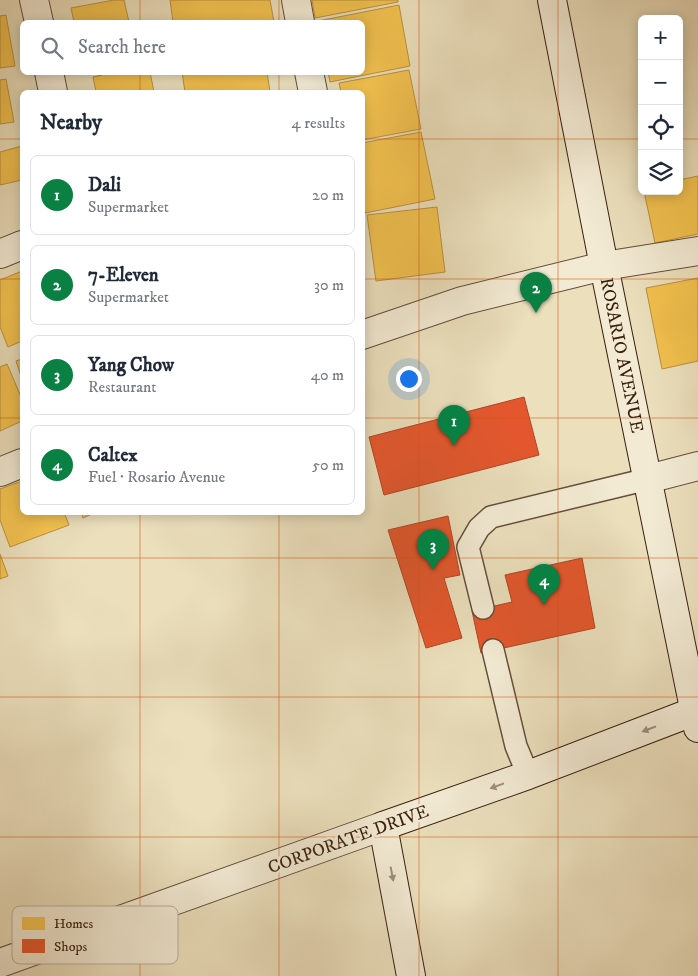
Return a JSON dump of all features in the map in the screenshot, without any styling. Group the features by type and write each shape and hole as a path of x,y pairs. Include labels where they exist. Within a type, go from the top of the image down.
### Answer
{"main road":[{"path":"34,0 39,20"},
{"path":"296,0 300,20"},
{"name":"ROSARIO AVENUE","path":"552,0 696,720"},
{"path":"50,75 53,90"},
{"path":"309,75 312,90"},
{"path":"0,254 20,246"},
{"path":"365,334 462,301 604,266 698,251"},
{"path":"0,472 20,465"},
{"path":"648,479 698,466"},
{"name":"CORPORATE DRIVE","path":"160,906 528,775 696,720"},
{"path":"384,826 411,976"},
{"name":"CORPORATE DRIVE","path":"0,963 12,959"}],"lane":[{"path":"483,608 468,546 479,528 492,517 648,479"},
{"path":"493,650 516,746 528,775"}],"building: Homes":[{"path":"124,0 129,20 74,20 71,8"},
{"path":"170,0 270,0 274,20 173,20"},
{"path":"312,0 398,0 398,2 315,18"},
{"path":"399,5 410,66 365,75 365,20 323,20"},
{"path":"6,15 15,66 0,68 0,16"},
{"path":"409,70 421,129 365,139 365,90 341,90 339,83"},
{"path":"101,75 151,75 154,90 96,90 93,77"},
{"path":"182,75 267,75 270,90 185,90"},
{"path":"329,75 365,75 330,82"},
{"path":"6,79 14,122 0,124 0,80"},
{"path":"421,132 435,199 365,213 365,142"},
{"path":"20,147 20,180 0,185 0,152"},
{"path":"698,176 698,234 655,243 645,195 683,195 683,179"},
{"path":"437,207 445,272 376,281 367,215"},
{"path":"20,272 20,342 8,347 0,327 0,280"},
{"path":"698,278 698,361 662,369 646,288"},
{"path":"20,360 20,373 16,361"},
{"path":"7,364 20,394 20,422 0,431 0,367"},
{"path":"20,482 20,515 65,515 69,525 10,547 0,520 0,489"},
{"path":"0,554 8,576 0,579"}],"building: Shops":[{"path":"524,397 539,455 384,495 369,437"},
{"path":"448,516 460,575 444,578 462,638 426,648 388,530"},
{"path":"582,558 595,628 481,653 472,611 512,602 505,575"}],"place":[{"name":"7-Eleven","path":"536,313"},
{"name":"Dali","path":"454,446"},
{"name":"Yang Chow","path":"433,570"},
{"name":"Caltex","path":"544,605"}]}
